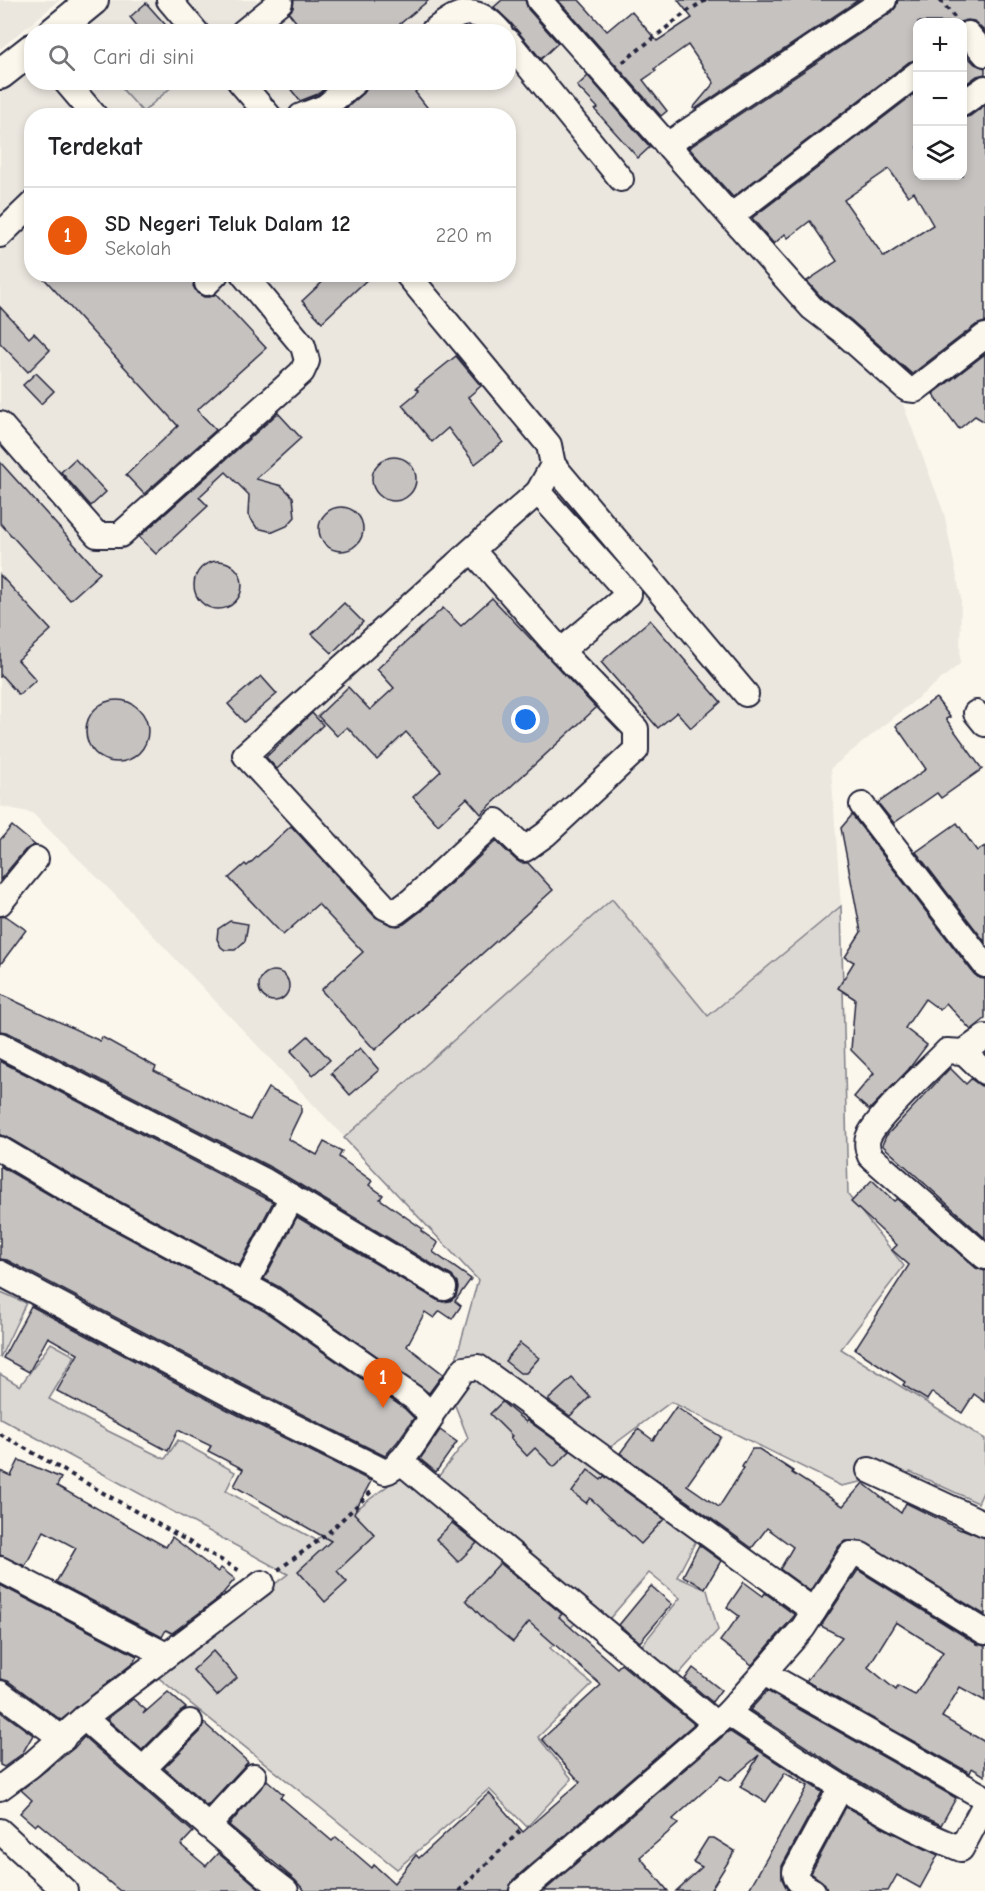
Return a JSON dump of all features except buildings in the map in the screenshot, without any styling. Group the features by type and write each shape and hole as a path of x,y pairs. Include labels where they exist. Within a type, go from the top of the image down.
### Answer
{"main road":[{"path":"64,24 93,0"},
{"path":"0,74 24,55"}],"street":[{"path":"169,0 189,24"},
{"path":"539,0 812,308 842,331 907,389 915,390 985,336"},
{"path":"667,145 884,0"},
{"path":"253,24 280,2"},
{"path":"442,24 458,14 471,12 494,24"},
{"path":"967,35 985,54"},
{"path":"516,51 621,179"},
{"path":"730,216 913,77"},
{"path":"967,101 985,88"},
{"path":"73,90 88,108"},
{"path":"247,90 262,108"},
{"path":"320,108 345,90"},
{"path":"0,235 24,212"},
{"path":"0,424 98,536 120,535 302,372 307,361 303,346 250,282"},
{"path":"414,282 549,445 553,465 746,694"},
{"path":"472,550 561,651 636,729 636,750 546,834 525,849 496,821 412,900 396,912 385,907 246,754 472,550 538,492 553,465"},
{"path":"538,492 629,594 561,651"},
{"path":"862,805 985,965"},
{"path":"0,903 36,859"},
{"path":"985,1037 964,1052 947,1051 877,1123 868,1138 870,1156 985,1257"},
{"path":"0,1046 265,1181 444,1288"},
{"path":"964,1052 985,1072"},
{"path":"0,1149 69,1190 271,1299 414,1398 430,1416"},
{"path":"245,1285 292,1197"},
{"path":"0,1273 385,1472 396,1466 464,1369 478,1367 814,1611"},
{"path":"396,1466 722,1718 841,1787 927,1836 961,1849 985,1804"},
{"path":"869,1470 985,1524"},
{"path":"522,1891 722,1718 803,1628 848,1557 855,1554 985,1632"},
{"path":"0,1569 166,1656"},
{"path":"2,1782 30,1766 84,1718 262,1583"},
{"path":"764,1673 985,1798"},
{"path":"0,1693 63,1739"},
{"path":"84,1718 286,1891"},
{"path":"143,1769 190,1722"},
{"path":"208,1826 255,1776"},
{"path":"813,1891 798,1882 795,1872 841,1787"},
{"path":"0,1831 65,1891"}],"path":[{"path":"605,75 689,10 706,0"},
{"path":"940,0 955,18"},
{"path":"0,1434 262,1583 327,1534 396,1466"},
{"path":"459,1891 522,1829"}],"shaded area":[{"path":"0,0 60,0 31,24 24,24 24,29 0,49"},
{"path":"111,0 540,0 901,399 944,513 961,598 960,664 831,768 841,906 848,1195 469,1269 113,893 32,813 0,806 0,89 24,70 24,90 516,90 516,24 81,24"},
{"path":"123,90 168,90 148,108 139,108"},
{"path":"612,899 708,1016 841,906 848,1195 904,1266 841,1349 985,1439 985,1488 978,1503 911,1472 841,1486 671,1402 608,1449 700,1533 677,1577 707,1590 718,1630 679,1674 638,1650 680,1598 649,1573 610,1618 590,1609 550,1648 592,1684 538,1737 572,1779 527,1827 489,1789 397,1869 155,1675 288,1574 0,1418 0,1374 20,1386 51,1343 75,1356 49,1399 165,1459 178,1440 235,1472 226,1491 316,1540 411,1468 435,1481 468,1438 448,1388 478,1280 344,1138"},
{"path":"1,1292 26,1303 0,1358 0,1295"}],"place":[{"name":"SD Negeri Teluk Dalam 12","path":"383,1408"}]}
